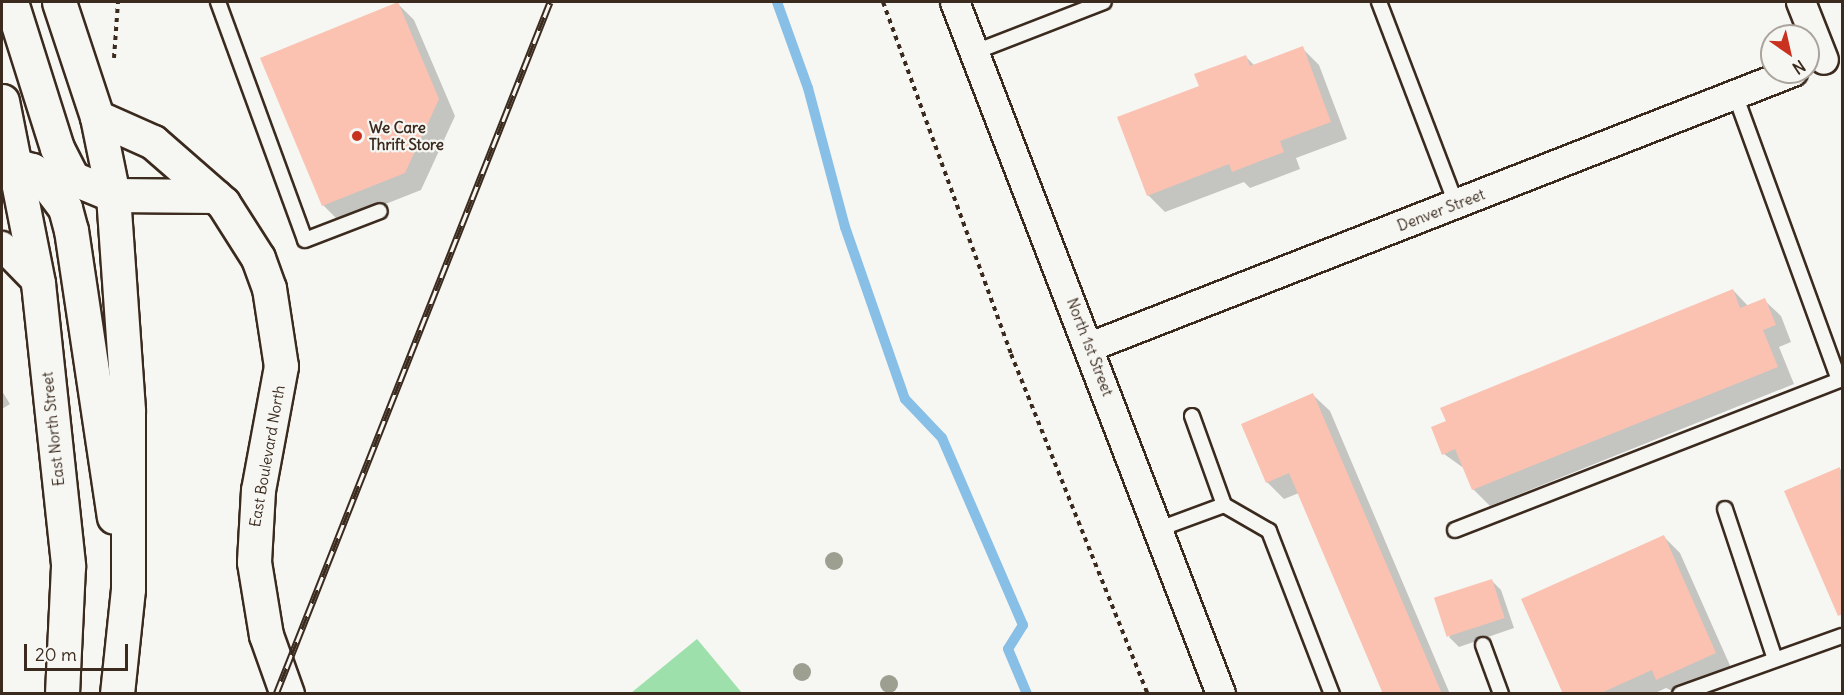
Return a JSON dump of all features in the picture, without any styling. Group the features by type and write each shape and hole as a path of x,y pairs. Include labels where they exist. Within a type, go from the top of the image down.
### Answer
{"main road":[{"path":"11,2 57,148 72,178 113,195 215,196"},
{"path":"59,2 97,117 113,195 128,411 128,589 117,693"},
{"path":"2,101 9,169 32,170 47,184 65,208 71,230 99,443 128,589"},
{"name":"East Boulevard North","path":"97,117 153,142 215,196 258,258 279,330 281,366 258,490 254,562 266,635 287,693"},
{"name":"East North Street","path":"9,169 38,283 68,566 62,693"}],"street":[{"name":"North 1st Street","path":"956,2 1221,693"},
{"path":"1801,2 1825,60"},
{"name":"Denver Street","path":"1090,347 1762,84"},
{"path":"2,246 38,283"}],"lane":[{"path":"218,2 305,240 380,211"},
{"path":"975,52 1104,2"},
{"path":"1379,2 1456,204"},
{"path":"1455,530 1839,380 1735,95"},
{"path":"1192,416 1224,505 1269,531 1332,693"},
{"path":"1159,529 1224,505"},
{"path":"1725,509 1775,659"},
{"path":"1680,693 1842,636"},
{"path":"1483,645 1502,693"}],"path":[{"path":"107,60 117,58 118,2"},
{"path":"883,2 1011,354 1148,693"}],"green space":[{"path":"697,639 742,693 631,693"}],"building":[{"name":"We Care Thrift Store","path":"398,2 439,99 405,173 322,206 260,58"},
{"path":"1303,46 1331,122 1280,141 1284,152 1232,172 1229,164 1147,196 1117,117 1199,86 1194,74 1246,55 1250,66"},
{"path":"1733,289 1740,308 1765,298 1776,325 1763,330 1778,367 1472,490 1455,449 1442,455 1431,427 1446,421 1440,408"},
{"path":"1313,393 1442,694 1383,694 1289,473 1266,483 1241,424"},
{"path":"1840,467 1842,614 1838,616 1784,491"},
{"path":"1664,535 1716,653 1656,680 1652,670 1599,694 1563,694 1521,599"},
{"path":"1492,579 1505,618 1447,637 1434,598"}],"waterway":[{"path":"777,2 808,88 845,227 905,399 942,438 1023,625 1008,649 1027,694"}],"railway":[{"path":"276,694 550,2"}],"place":[{"name":"We Care Thrift Store","path":"357,136"}]}
